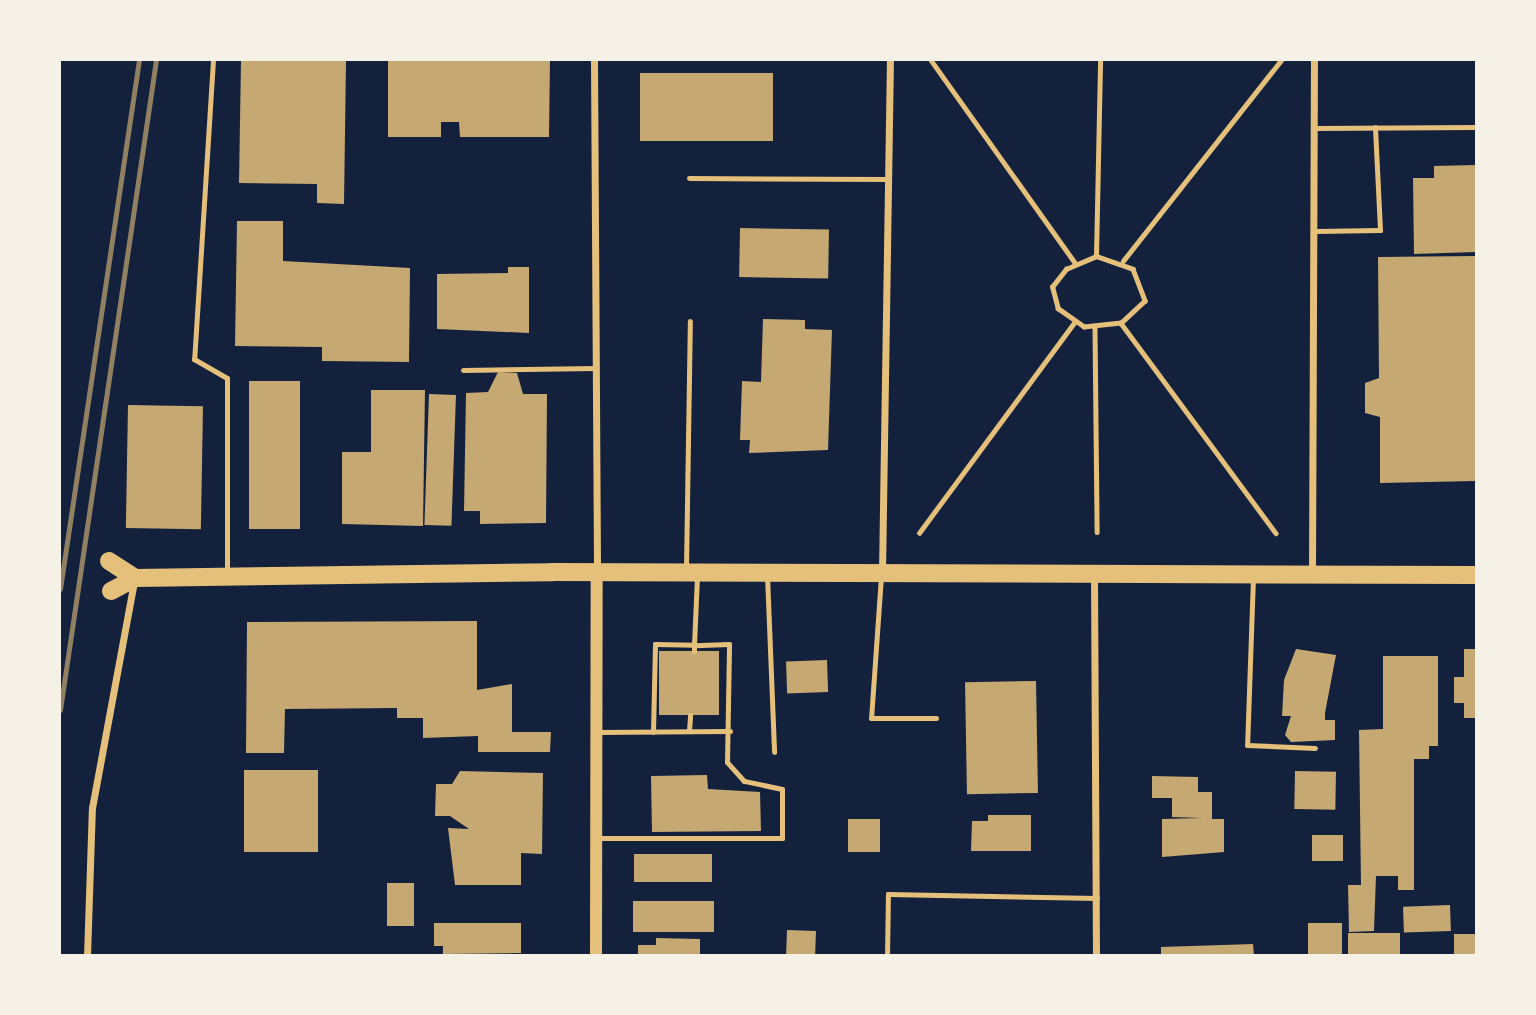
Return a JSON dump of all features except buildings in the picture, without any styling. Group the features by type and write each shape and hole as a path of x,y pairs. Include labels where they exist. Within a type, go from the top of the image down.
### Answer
{"main road":[{"path":"109,561 135,578"},
{"path":"111,591 135,578 226,576 766,572 1476,576"}],"street":[{"path":"594,60 597,572 593,732 596,956"},
{"path":"882,573 890,60"},
{"path":"1312,575 1316,231 1314,60"},
{"path":"1094,573 1096,956"},
{"path":"87,956 92,808 135,578"}],"lane":[{"path":"213,60 194,359 227,378 226,576"},
{"path":"1316,231 1380,230 1375,127"},
{"path":"1315,128 1476,127"},
{"path":"689,178 889,178"},
{"path":"690,321 694,648"},
{"path":"463,370 596,368"},
{"path":"766,572 774,752"},
{"path":"882,573 871,718 936,718"},
{"path":"1253,574 1247,745 1315,748"},
{"path":"594,838 782,838 782,789 732,772 729,644 694,648 655,643 653,732"},
{"path":"689,731 690,715"},
{"path":"593,732 730,732"},
{"path":"887,956 888,894 1097,898"}],"path":[{"path":"931,60 1075,263"},
{"path":"1096,256 1100,60"},
{"path":"1123,261 1281,60"},
{"path":"1096,256 1123,261 1139,277 1145,300 1121,323 1096,328 1074,323 1051,294 1054,281 1075,263 1096,256"},
{"path":"919,533 1074,323"},
{"path":"1121,323 1276,533"},
{"path":"1096,328 1097,532"}],"railway":[{"path":"60,589 139,60"},
{"path":"60,710 156,60"}]}
